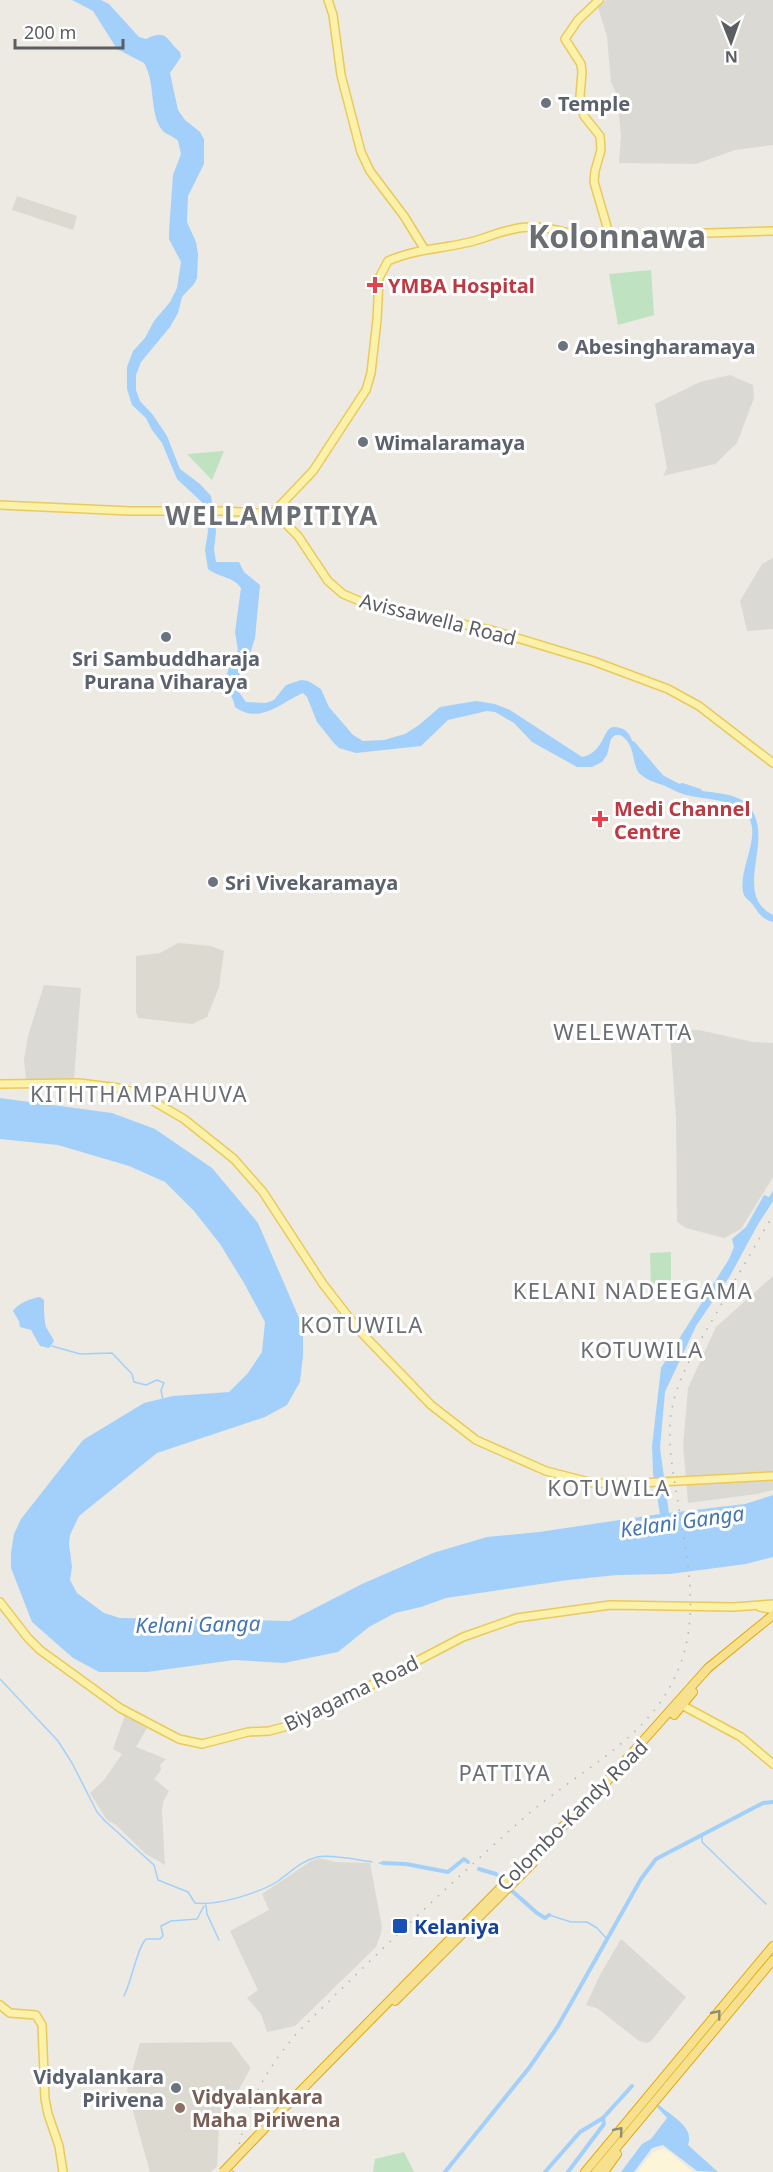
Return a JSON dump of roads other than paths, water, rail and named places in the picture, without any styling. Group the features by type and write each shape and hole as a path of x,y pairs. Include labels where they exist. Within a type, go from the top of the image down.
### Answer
{"highway":[{"name":"Colombo-Kandy Road","path":"283,2112 519,1869 592,1798 680,1704 708,1668 770,1611"},
{"path":"683,2061 773,1946"},
{"path":"585,2172 773,1960"},
{"path":"604,2172 656,2093"},
{"path":"223,2172 283,2112"},
{"path":"230,2172 283,2112"},
{"path":"596,2172 643,2116"}],"main road":[{"path":"328,0 333,15 341,75 361,152 370,171 404,216 425,250"},
{"path":"599,0 579,20 565,39 581,64 580,96 584,116 600,136 601,150 594,182 610,237"},
{"path":"0,505 272,514 313,471 366,390 371,373 379,278 388,261 416,252 471,242 512,229 538,227 583,237 773,231"},
{"path":"416,252 417,238"},
{"name":"Avissawella Road","path":"272,514 298,536 327,581 343,594 369,605 491,630 593,661 668,689 699,706 773,763"},
{"path":"0,1084 94,1084 133,1092 162,1105 202,1132 244,1170 271,1202 322,1284 350,1320 431,1405 462,1431 496,1450 546,1471 600,1484 773,1476"},
{"name":"Biyagama Road","path":"0,1602 39,1650 120,1708 178,1739 202,1744 248,1732 269,1731 284,1727 464,1637 517,1618 610,1605 745,1606 770,1611"},
{"path":"680,1704 741,1737 773,1764"},
{"path":"0,2005 10,2013 36,2015 42,2025 45,2098 59,2146 63,2172"}],"water":[{"path":"72,0 101,0 109,4 139,37 146,39 163,35 169,40 180,52 181,57 170,73 178,110 204,139 204,164 188,196 187,222 196,242 197,278 182,297 178,313 170,327 141,362 136,375 136,390 140,401 167,436 180,469 200,484 211,496 216,531 214,550 216,562 239,562 244,572 260,585 255,638 237,680 238,691 246,702 266,703 274,700 286,685 301,680 308,681 321,689 329,707 353,735 363,741 384,740 405,734 440,707 476,701 495,704 510,710 582,757 595,751 610,728 622,728 629,734 635,747 646,761 663,775 690,788 736,797 749,806 758,827 754,883 756,895 762,906 773,915 773,922 761,916 744,895 743,877 751,846 752,826 744,811 729,803 683,794 645,778 635,766 629,744 620,735 615,735 611,739 607,755 602,762 592,767 577,767 532,742 514,723 495,712 487,711 448,720 421,746 356,753 339,748 333,742 317,722 307,697 303,693 278,707 261,713 244,712 235,707 228,688 227,677 238,650 235,632 241,588 234,581 208,569 205,550 208,531 206,506 177,479 162,443 146,418 132,405 127,389 127,367 133,351 145,338 177,288 181,262 169,239 169,231 173,175 181,154 178,141 164,132 158,123 148,71 144,63 117,49 93,11"},
{"name":"Kelani Ganga","path":"0,1098 112,1113 155,1129 212,1168 258,1223 303,1327 300,1382 287,1405 265,1417 157,1453 79,1516 70,1535 72,1567 70,1580 77,1593 104,1613 120,1618 290,1621 362,1584 433,1553 487,1537 539,1532 660,1514 653,1473 652,1446 661,1368 729,1259 734,1247 732,1239 746,1227 764,1195 769,1197 773,1191 773,1201 730,1276 696,1326 665,1392 660,1448 669,1513 745,1504 773,1495 773,1557 746,1564 670,1574 617,1575 568,1580 446,1598 395,1613 369,1627 338,1652 284,1663 234,1660 147,1672 99,1672 73,1658 32,1622 11,1568 14,1534 21,1519 83,1440 144,1403 173,1396 229,1392 248,1373 262,1352 265,1322 220,1244 194,1211 165,1182 129,1166 58,1145 0,1139"},
{"path":"40,1297 44,1300 46,1327 54,1341 49,1348 40,1346 31,1330 20,1327 13,1311 25,1302"},
{"path":"659,2105 685,2127 689,2139 688,2145 718,2172 697,2171 663,2145 652,2148 634,2172 621,2172 642,2144 651,2139 667,2118 657,2107"}],"waterway":[{"path":"633,743 661,776"},
{"path":"682,785 700,791"},
{"path":"52,1346 80,1354 112,1353 132,1374 134,1382 146,1385 157,1380 164,1383 161,1390 163,1400"},
{"path":"0,1679 58,1741 97,1812 154,1865 158,1880 188,1892 195,1903 226,1901 261,1890 301,1864 317,1857 337,1857 372,1862"},
{"path":"445,2172 529,2068 558,2026 641,1879 656,1859 763,1803 773,1802"},
{"path":"702,1835 702,1842 766,1904"},
{"path":"383,1863 406,1864 448,1872 464,1859 468,1862"},
{"path":"479,1869 496,1874 503,1882"},
{"path":"511,1890 537,1913 545,1918 549,1915"},
{"path":"206,1905 207,1914 219,1940"},
{"path":"124,1996 140,1949 146,1939 160,1939 163,1936 161,1926 171,1921 197,1919 204,1906"},
{"path":"549,1915 571,1922 587,1922 597,1928 607,1939"},
{"path":"545,2172 580,2132 603,2118 632,2086"},
{"path":"568,2172 604,2124 603,2118"}],"railway":[{"path":"233,2172 248,2114 262,2082 297,2033 410,1923 526,1816 632,1734 666,1694 678,1670 685,1648 690,1601 686,1554 670,1449 670,1423 674,1400 683,1374 696,1349 773,1215"}],"place":[{"name":"Temple","path":"546,103"},
{"name":"YMBA Hospital","path":"375,285"},
{"name":"Abesingharamaya","path":"563,346"},
{"name":"Wimalaramaya","path":"363,442"},
{"name":"Sri Sambuddharaja Purana Viharaya","path":"166,637"},
{"name":"Medi Channel Centre","path":"600,819"},
{"name":"Sri Vivekaramaya","path":"213,882"},
{"name":"Kelaniya","path":"400,1926"},
{"name":"Vidyalankara Pirivena","path":"176,2088"},
{"name":"Vidyalankara Maha Piriwena","path":"180,2108"}],"district":[{"name":"Kolonnawa","path":"617,235"},
{"name":"WELLAMPITIYA","path":"272,515"},
{"name":"WELEWATTA","path":"623,1031"},
{"name":"KITHTHAMPAHUVA","path":"139,1093"},
{"name":"KELANI NADEEGAMA","path":"633,1290"},
{"name":"KOTUWILA","path":"362,1324"},
{"name":"KOTUWILA","path":"642,1349"},
{"name":"KOTUWILA","path":"609,1487"},
{"name":"PATTIYA","path":"505,1772"}]}
